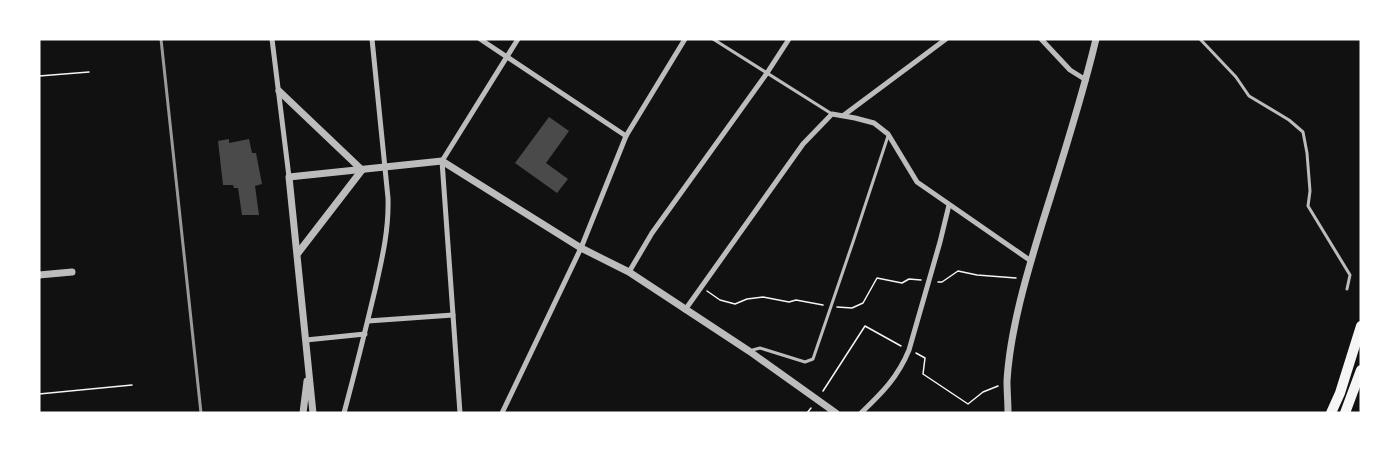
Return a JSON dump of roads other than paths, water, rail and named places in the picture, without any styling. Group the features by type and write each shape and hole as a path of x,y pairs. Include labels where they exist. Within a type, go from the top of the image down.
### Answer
{"highway":[{"path":"1331,413 1340,393 1361,326"},
{"path":"1345,413 1361,370"}],"street":[{"path":"272,39 290,177 314,413"},
{"path":"344,413 365,334 387,230 388,198 372,39"},
{"path":"480,39 626,136"},
{"path":"460,413 442,161 518,39"},
{"path":"502,413 581,249 626,136 685,39"},
{"path":"629,272 652,233 789,39"},
{"path":"843,116 946,39"},
{"path":"1041,39 1070,70 1086,80"},
{"path":"1008,413 1009,363 1026,279 1086,80 1096,39"},
{"path":"279,91 362,170"},
{"path":"685,310 802,144 832,114 874,123 888,134 917,182 1031,261"},
{"path":"290,177 442,161 581,249 629,272 749,351 836,413"},
{"path":"298,253 362,170"},
{"path":"861,413 893,380 909,350 949,205"},
{"path":"39,275 72,272"},
{"path":"368,321 453,315"},
{"path":"306,340 365,334"},
{"path":"303,413 309,367"}],"lane":[{"path":"713,39 832,114"},
{"path":"1200,39 1236,77 1249,96 1289,120 1303,132 1310,191 1308,206 1350,275 1347,289"},
{"path":"749,351 760,348 805,362 813,359 888,134"}],"railway":[{"path":"161,39 201,413"}]}
